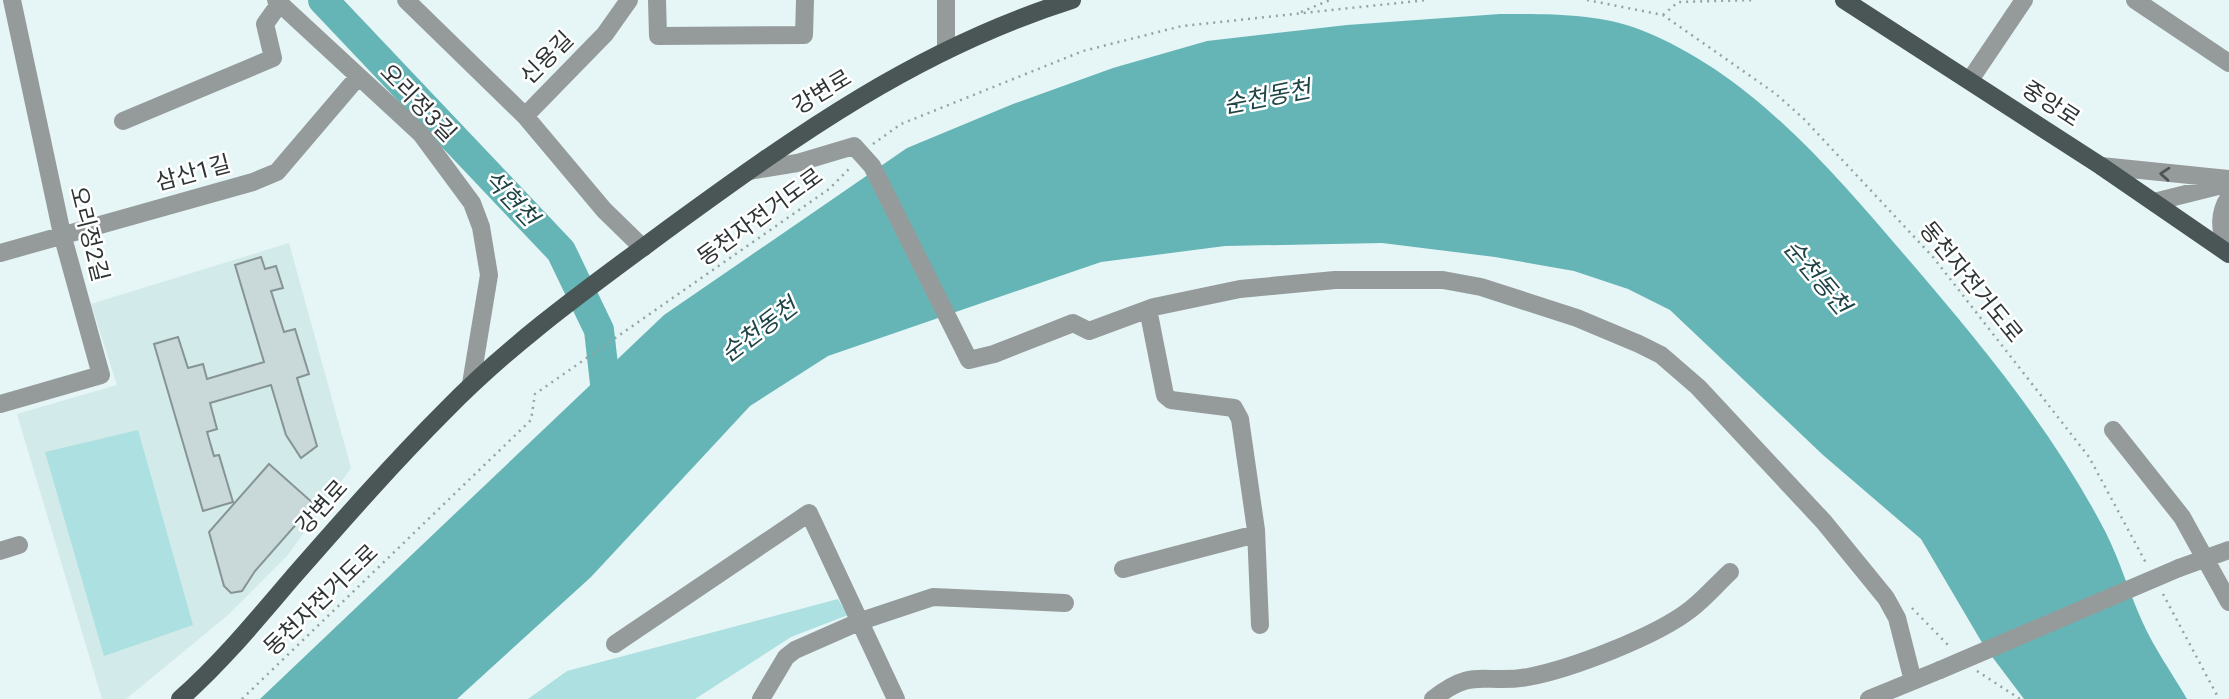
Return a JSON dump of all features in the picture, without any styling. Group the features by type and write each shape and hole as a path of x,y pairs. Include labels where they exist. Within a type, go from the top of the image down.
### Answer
{"main road":[{"name":"강변로","path":"180,699 214,669 353,508 471,384 506,352 643,248 848,103 946,50 1034,12 1072,0"},
{"name":"중앙로","path":"1844,0 2101,166 2229,254"}],"street":[{"name":"오리정2길","path":"0,404 101,375 62,234 12,0"},
{"path":"407,0 525,116 604,210 643,248"},
{"name":"신용길","path":"525,116 597,42 629,0"},
{"path":"657,0 658,36 804,34 806,0"},
{"path":"946,0 946,50"},
{"path":"1970,80 2024,0"},
{"path":"2135,0 2229,63"},
{"name":"오리정3길","path":"124,121 273,58 265,24 278,1 421,134 472,203 481,227 489,275 471,384"},
{"name":"삼산1길","path":"0,253 253,182 277,172 358,77"},
{"path":"749,171 797,163 854,146 867,159 969,360 994,354 1073,323 1089,331 1148,309 1240,289 1335,280 1443,280 1481,287 1577,318 1639,344 1661,355 1698,387 1824,522 1878,588 1897,618 1913,681"},
{"path":"2101,166 2229,181"},
{"path":"2154,202 2229,181"},
{"path":"2229,197 2222,209 2220,223 2229,247"},
{"path":"1148,309 1165,396 1171,400 1234,408 1240,419 1256,534 1260,625"},
{"path":"2113,430 2182,517 2229,602"},
{"path":"615,644 809,513 896,699"},
{"path":"1123,569 1256,534"},
{"path":"0,551 19,545"},
{"path":"1869,699 2179,568 2229,550"},
{"path":"1433,699 1456,682 1474,677 1530,677 1637,639 1690,610 1730,572"},
{"path":"761,699 786,657 794,650 861,621 933,597 1065,603"}],"path":[{"path":"1298,13 1330,0"},
{"name":"동천자전거도로","path":"242,699 531,420 535,394 829,189 867,159 901,124 1083,51 1182,26 1426,0"},
{"name":"동천자전거도로","path":"1587,0 1662,15 1776,94 1804,119 1933,257 2089,457 2148,566"},
{"path":"1662,15 1678,2 1754,0"},
{"path":"2161,590 2219,699"}],"shaded area":[{"path":"289,243 351,468 287,556 228,615 126,699 102,699 17,414 117,385 91,304"},
{"path":"138,430 193,625 104,656 45,452"},
{"path":"838,599 848,615 791,637 695,699 528,699 567,671"}],"water":[{"name":"순천동천","path":"1500,14 1590,17 1641,30 1681,49 1719,72 1788,128 1850,192 1962,323 2040,424 2106,533 2147,631 2187,699 2024,699 1984,646 1921,539 1823,455 1670,310 1628,289 1574,271 1495,257 1382,243 1225,246 1101,262 828,356 750,406 591,577 457,699 260,699 664,315 907,148 1013,104 1113,68 1207,41 1347,25"}],"building":[{"path":"261,257 265,269 276,266 283,288 271,291 284,332 295,329 309,374 297,378 317,446 301,458 286,435 271,385 210,403 217,429 207,432 214,456 219,455 233,502 203,511 154,344 178,337 188,368 203,364 207,379 264,362 235,265"},
{"path":"269,464 314,504 255,571 242,591 231,593 224,586 209,532"}],"waterway":[{"name":"석현천","path":"323,0 561,251 599,330 608,410"}]}
